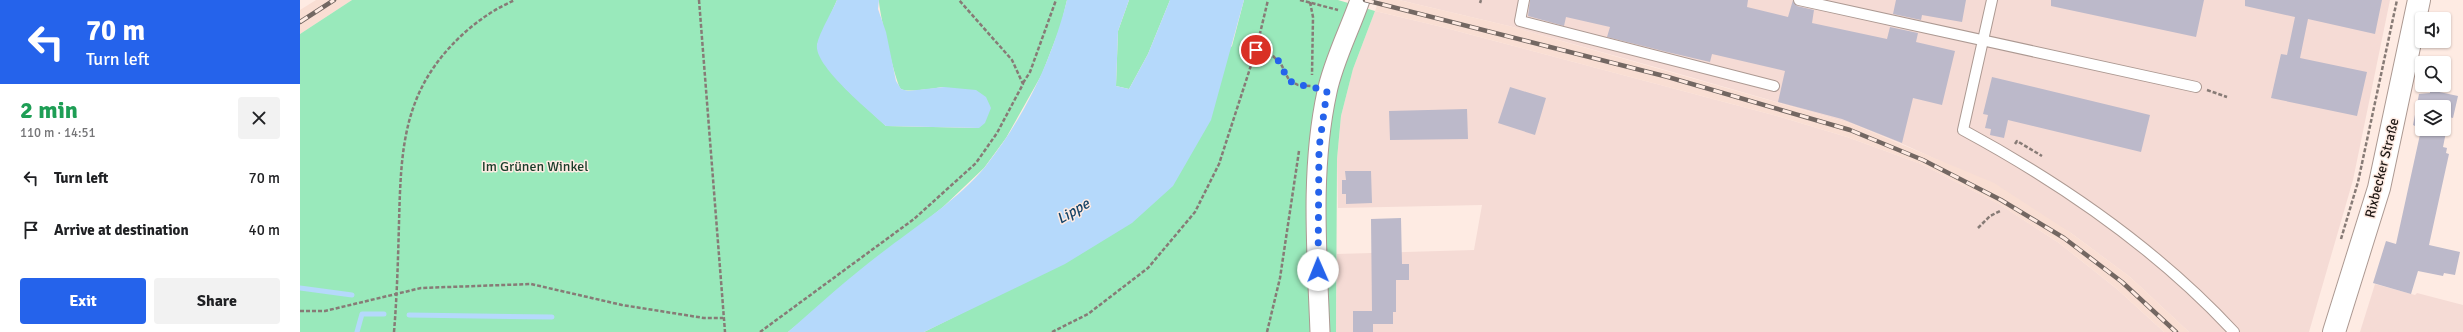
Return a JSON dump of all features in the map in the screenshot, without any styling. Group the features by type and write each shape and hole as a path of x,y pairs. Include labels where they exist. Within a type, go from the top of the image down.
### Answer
{"street":[{"name":"Rixbecker Straße","path":"2334,332 2379,188 2419,0"},
{"path":"1320,332 1317,254 1319,148 1316,89 1357,7"}],"lane":[{"path":"1524,0 1520,21 1774,86"},
{"path":"1799,0 2196,87"},
{"path":"1992,0 1963,130 2066,190 2116,226 2164,263 2234,332"}],"path":[{"path":"394,332 398,294 402,149 406,129 421,88 443,53 469,29 503,5 515,0"},
{"path":"699,0 725,332"},
{"path":"959,0 995,38 1012,60 1022,84"},
{"path":"760,332 914,219 976,163 997,133 1022,84 1030,72 1056,0"},
{"path":"1052,332 1088,314 1148,268 1195,212 1219,164 1256,50 1268,0"},
{"path":"1300,0 1357,7"},
{"path":"2340,242 2358,182 2397,0"},
{"path":"1256,50 1272,56 1281,64 1289,80 1298,85 1316,89 1314,17 1310,2"},
{"path":"2207,90 2227,97"},
{"path":"2017,141 2042,156"},
{"path":"1267,332 1280,278 1299,150"},
{"path":"1978,228 1990,216 2000,211"},
{"path":"300,311 325,311 421,288 531,284 622,305 704,318 723,318"}],"shaded area":[{"path":"316,0 352,0 300,34 300,10"},
{"path":"1379,0 1399,0 1509,26 1853,124 1994,183 2071,233 2130,277 2189,332 2164,332 2117,289 2059,243 1999,204 1921,164 1847,137 1777,116 1442,27 1375,11"},
{"path":"1399,0 2390,0 2353,180 2309,332 2189,332 2130,277 2071,233 1942,162 1905,145 1853,124 1669,71 1509,26"},
{"path":"1375,11 1442,27 1777,116 1847,137 1921,164 1999,204 2059,243 2117,289 2164,332 1336,332 1337,254 1474,250 1482,205 1338,208 1337,159 1341,116 1353,69"},
{"path":"2375,284 2415,295 2417,293 2463,305 2463,332 2360,332"}],"green space":[{"name":"Im Grünen Winkel","path":"352,0 837,0 817,45 845,88 886,126 979,128 944,87 915,90 901,89 895,75 881,17 879,0 1067,0 1061,25 1042,74 1006,138 984,168 943,207 788,332 300,332 300,34"},
{"path":"1129,0 1170,0 1148,54 1129,89 1116,86 1118,31"},
{"path":"1244,0 1338,0 1375,11 1353,69 1341,116 1337,159 1336,332 924,332 982,303 1232,46"}],"water":[{"path":"837,0 879,0 878,9 886,32 896,81 901,89 908,91 944,87 976,90 986,97 991,108 985,123 979,128 886,126 845,88 824,65 818,54 818,40"},
{"name":"Lippe","path":"1067,0 1129,0 1118,31 1116,86 1129,89 1148,54 1170,0 1244,0 1211,120 1173,186 1132,223 1065,264 924,332 788,332 862,268 963,190 985,167 1012,129 1035,88 1053,45"}],"building":[{"path":"1530,0 1748,0 1747,7 1788,17 1793,0 1797,6 1814,10 1812,23 1887,39 1890,27 1918,33 1916,42 1955,51 1942,105 1913,98 1902,143 1842,119 1778,102 1785,71 1712,54 1710,62 1667,52 1607,37 1610,27 1566,17 1564,26 1528,16"},
{"path":"1896,0 1966,0 1962,22 1922,15 1921,20 1893,14"},
{"path":"2051,0 2204,0 2196,37 2051,6"},
{"path":"2245,0 2382,0 2375,34 2308,19 2300,58 2367,72 2357,116 2271,98 2281,54 2287,55 2295,17 2245,6"},
{"path":"1992,77 2150,115 2141,152 2008,120 2004,138 1990,135 1991,129 1985,128 1988,115 1983,114"},
{"path":"1510,87 1546,98 1535,135 1498,123"},
{"path":"2439,92 2458,96 2453,118 2451,118 2451,100 2418,100 2419,94"},
{"path":"1467,109 1468,139 1390,140 1389,111"},
{"path":"2415,115 2415,126 2413,125"},
{"path":"2420,136 2445,136 2443,147 2447,148 2446,153 2449,154 2429,245 2460,252 2455,275 2444,273 2443,276 2418,271 2411,294 2373,283 2386,241 2396,244"},
{"path":"1345,171 1371,171 1372,203 1346,204 1346,194 1342,194 1342,180 1346,180"},
{"path":"1401,218 1402,264 1409,264 1409,280 1396,280 1396,312 1393,312 1393,324 1373,324 1373,332 1353,332 1353,311 1372,311 1371,219"}],"waterway":[{"path":"300,288 352,295"},
{"path":"357,332 362,314 384,314"},
{"path":"409,315 552,317"}],"railway":[{"path":"300,22 334,0"},
{"path":"1365,0 1668,77 1850,130 1923,160 2001,200 2064,238 2122,282 2176,332"}],"route":[{"path":"1256,50 1272,56 1281,64 1289,80 1298,85 1311,85 1327,91 1319,148 1318,270"}]}
